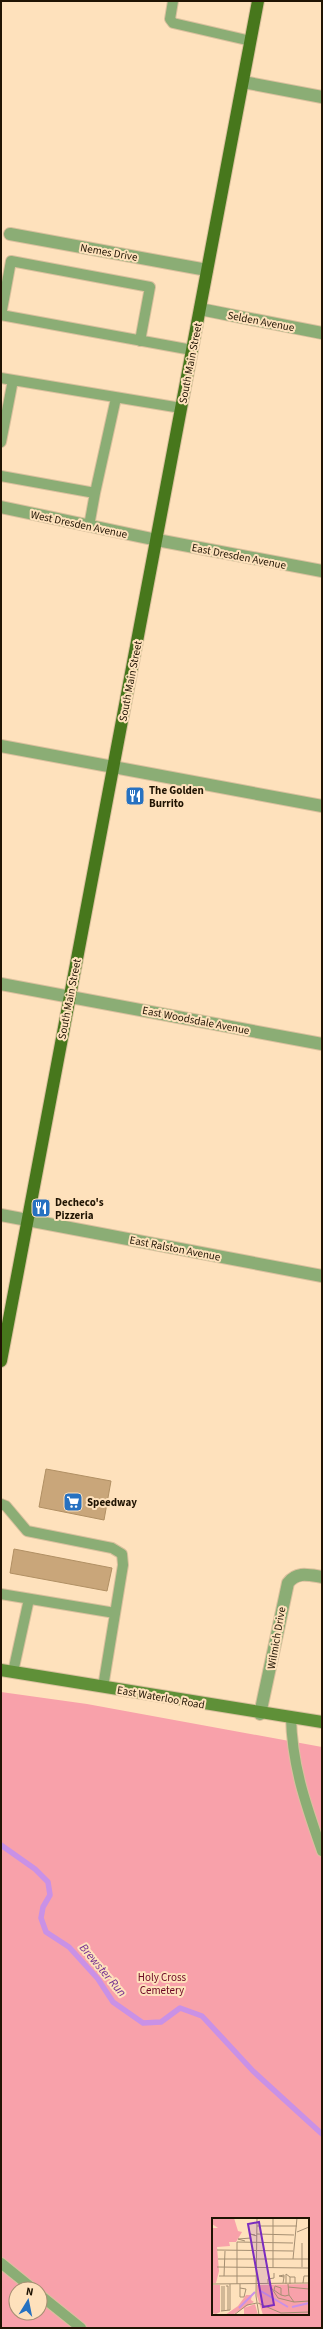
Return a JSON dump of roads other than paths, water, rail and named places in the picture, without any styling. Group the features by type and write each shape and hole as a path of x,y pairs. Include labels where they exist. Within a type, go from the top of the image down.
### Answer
{"main road":[{"name":"South Main Street","path":"1,1361 258,1"},
{"name":"East Waterloo Road","path":"1,1670 260,1714 322,1722"}],"street":[{"path":"243,82 322,97"},
{"name":"Nemes Drive","path":"10,234 207,270"},
{"name":"Selden Avenue","path":"200,309 322,332"},
{"name":"West Dresden Avenue","path":"1,507 157,540"},
{"name":"East Dresden Avenue","path":"157,540 322,571"},
{"path":"1,746 322,806"},
{"name":"East Woodsdale Avenue","path":"1,984 322,1044"},
{"name":"East Ralston Avenue","path":"1,1215 322,1276"},
{"name":"Wilmich Drive","path":"260,1714 288,1583 293,1577 305,1574 322,1577"}],"lane":[{"path":"173,1 170,19 173,23 251,41"},
{"path":"140,341 150,287 11,261 1,315 140,341 192,350"},
{"path":"1,378 181,408"},
{"path":"1,442 13,380"},
{"path":"89,526 116,398"},
{"path":"1,476 95,493"},
{"path":"1,1504 6,1506 27,1531 112,1548 122,1554 123,1564 103,1687"},
{"path":"1,1594 115,1613"},
{"path":"13,1672 29,1599"},
{"path":"291,1717 292,1746 299,1786 322,1850"},
{"path":"1,2263 23,2281"},
{"path":"48,2301 81,2328"}],"waterway":[{"name":"Brewster Run","path":"1,1845 35,1869 48,1882 50,1895 43,1907 41,1918 46,1932 69,1947 98,1979 113,2002 143,2023 161,2022 180,2008 202,2016 253,2071 322,2134"}],"place":[{"name":"The Golden Burrito","path":"135,796"},
{"name":"Decheco's Pizzeria","path":"41,1208"},
{"name":"Speedway","path":"73,1502"}],"park label":[{"name":"Holy Cross Cemetery","path":"162,1983"}]}
